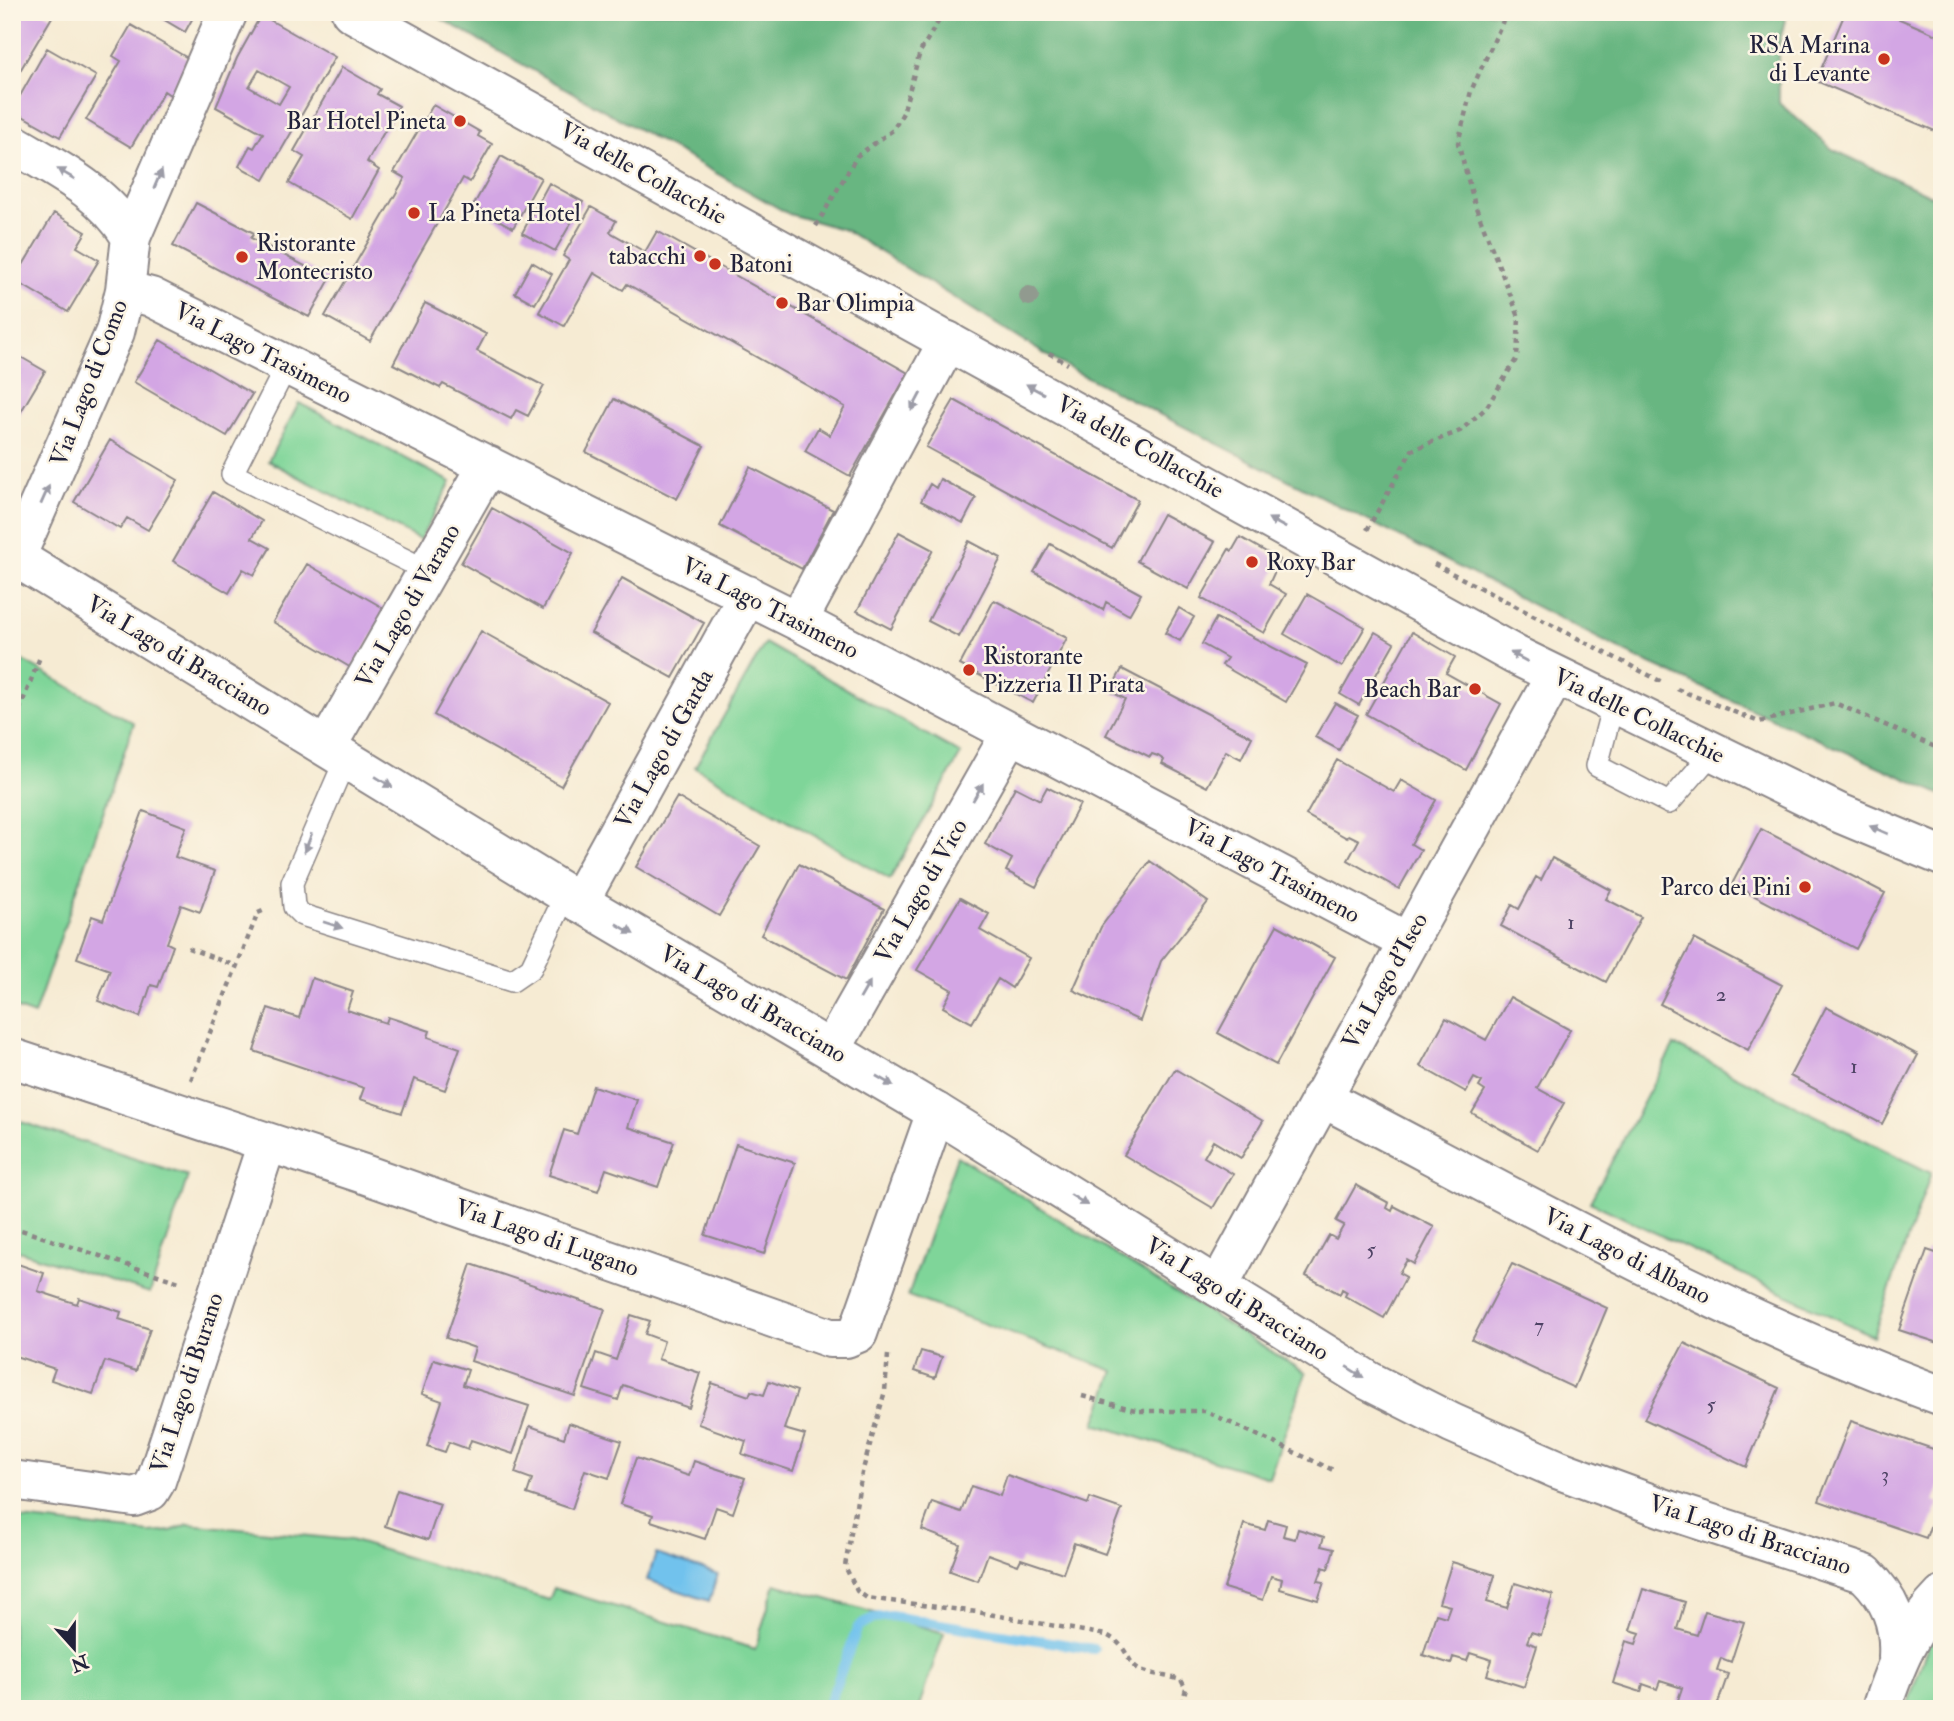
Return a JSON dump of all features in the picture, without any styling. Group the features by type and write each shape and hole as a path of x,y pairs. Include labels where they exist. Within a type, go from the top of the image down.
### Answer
{"street":[{"name":"Via Lago di Como","path":"14,556 105,356 125,290 131,237 228,12"},
{"name":"Via delle Collacchie","path":"351,12 1555,676 1839,813 1942,856"},
{"path":"12,143 93,192 122,222 131,237"},
{"name":"Via Lago Trasimeno","path":"125,290 151,297 748,595 1406,941"},
{"path":"798,621 948,341"},
{"name":"Via Lago di Varano","path":"336,752 428,571 488,466"},
{"name":"Via Lago di Bracciano","path":"14,556 573,898 936,1112 1369,1381 1452,1423 1557,1469 1663,1508 1865,1574 1882,1591 1894,1611 1899,1634 1898,1657"},
{"name":"Via Lago di Garda","path":"573,898 748,595"},
{"name":"Via Lago d'Iseo","path":"1217,1287 1406,941 1555,676"},
{"name":"Via Lago di Vico","path":"831,1050 1011,733"},
{"name":"Via Lago di Lugano","path":"12,1059 267,1143 831,1338 846,1338 858,1333 936,1112"},
{"name":"Via Lago di Albano","path":"1321,1097 1700,1293 1825,1352 1942,1396"},
{"name":"Via Lago di Burano","path":"12,1480 134,1497 150,1491 156,1481 267,1143"},
{"path":"1881,1709 1898,1657 1938,1602"}],"lane":[{"path":"287,365 232,474 428,571"},
{"path":"1613,704 1597,766 1670,803 1713,752"},
{"path":"336,752 320,813 292,883 291,896 294,906 302,915 512,981 531,968 573,898"}],"path":[{"path":"815,227 857,156 893,130 903,113 920,52 944,12"},
{"path":"1367,530 1412,450 1460,431 1486,408 1517,358 1519,317 1475,205 1458,143 1471,91 1507,12"},
{"path":"1041,351 1058,355 1071,367"},
{"path":"1355,524 1379,536"},
{"path":"1427,561 1671,687 1745,718 1759,722 1774,720 1813,706 1835,703 1942,750"},
{"path":"12,729 40,657"},
{"path":"178,1113 258,913 291,896"},
{"path":"188,948 236,966"},
{"path":"12,1227 216,1295"},
{"path":"888,1349 885,1391 849,1534 845,1566 857,1591 867,1598 976,1612 1106,1635 1120,1642 1130,1662 1141,1670 1181,1680 1186,1689 1180,1709"},
{"path":"1082,1396 1139,1411 1205,1411 1333,1470"}],"green space":[{"path":"429,12 1787,12 1779,44 1779,103 1832,149 1942,201 1942,795 1637,658 1059,363 845,230 789,214"},
{"path":"299,403 451,482 420,540 268,461"},
{"path":"765,643 961,754 890,879 695,767"},
{"path":"23,661 134,723 34,1015 12,1007 12,688"},
{"path":"1674,1045 1931,1173 1873,1336 1590,1202"},
{"path":"12,1119 188,1176 150,1293 12,1249"},
{"path":"957,1156 1306,1373 1269,1478 1095,1424 1114,1371 908,1296"},
{"path":"12,1518 150,1533 171,1531 188,1524 350,1540 549,1600 554,1588 755,1649 775,1584 944,1633 918,1709 12,1709"},
{"path":"1942,1622 1942,1709 1906,1709 1929,1643"}],"water":[{"path":"656,1554 718,1574 709,1601 647,1580"}],"building":[{"path":"12,12 44,12 52,17 15,79 12,78"},
{"path":"151,12 196,12 185,32"},
{"name":"RSA Marina di Levante","path":"1852,12 1883,12 1942,37 1942,134 1816,81 1845,13 1850,15"},
{"path":"261,15 335,57 264,180 239,166 250,146 254,148 263,133 216,107 237,58","holes":["259,70 289,87 279,104 249,87"]},
{"path":"131,25 191,60 170,95 164,91 131,147 86,120 121,61 113,56"},
{"path":"47,48 96,76 60,137 12,110"},
{"path":"342,67 380,89 377,94 399,106 367,162 379,170 352,219 289,183 304,157 294,151"},
{"name":"La Pineta Hotel","path":"433,105 480,132 478,136 492,144 470,182 463,178 370,341 325,316 405,178 394,172"},
{"path":"501,156 541,178 513,228 473,206"},
{"path":"549,183 583,202 555,251 522,233"},
{"name":"Ristorante Montecristo","path":"196,203 254,233 251,238 330,279 309,317 173,246"},
{"path":"591,207 616,221 610,232 645,252 657,231 908,373 850,476 805,451 818,428 830,435 845,407 627,284 623,290 594,273 564,326 539,312 569,260 563,256"},
{"path":"54,213 86,232 77,247 99,260 68,312 14,280"},
{"path":"532,262 552,274 535,304 515,293"},
{"path":"425,303 486,334 477,351 544,386 528,416 516,410 511,419 443,384 440,388 393,364"},
{"path":"160,340 252,394 227,436 134,382"},
{"path":"12,352 45,371 16,420 12,418"},
{"path":"614,399 704,446 677,499 586,452"},
{"path":"954,400 1138,500 1112,548 926,447"},
{"path":"110,440 178,480 148,530 127,518 120,529 74,502"},
{"path":"750,467 833,510 802,569 720,526"},
{"path":"940,479 976,498 963,523 921,501 930,484 936,488"},
{"path":"213,492 262,521 252,538 270,548 254,575 243,569 229,593 173,561"},
{"path":"492,508 573,553 543,609 461,563"},
{"path":"1163,514 1215,542 1188,589 1137,561"},
{"path":"899,532 933,550 891,629 857,611"},
{"path":"1240,537 1280,560 1269,584 1286,594 1264,633 1201,598 1229,549 1232,551"},
{"path":"969,541 1001,558 959,637 928,621"},
{"path":"1050,544 1141,594 1129,615 1106,602 1103,610 1034,572"},
{"path":"307,564 387,610 353,669 273,622"},
{"path":"622,578 704,623 673,678 591,633"},
{"path":"1307,594 1365,627 1342,667 1284,634"},
{"path":"994,600 1067,638 1033,703 960,665"},
{"path":"1179,608 1194,617 1180,641 1165,633"},
{"path":"1216,618 1307,665 1286,702 1222,665 1227,658 1202,644"},
{"path":"481,631 608,702 561,786 434,715"},
{"path":"1375,632 1394,643 1359,705 1340,694"},
{"path":"1412,632 1455,657 1446,673 1501,704 1466,770 1366,714"},
{"path":"1122,669 1252,737 1241,759 1226,751 1207,787 1162,764 1164,760 1158,756 1152,754 1150,757 1106,735 1125,699 1110,691"},
{"path":"1335,703 1358,715 1339,750 1315,737"},
{"path":"1337,760 1394,792 1401,780 1436,800 1411,844 1421,850 1399,889 1348,860 1359,840 1349,835 1347,838 1306,815"},
{"path":"1015,787 1040,800 1047,787 1080,804 1036,887 1006,871 1012,859 985,844"},
{"path":"677,797 760,846 719,916 636,867"},
{"path":"143,811 186,827 175,857 215,871 200,912 181,905 167,943 173,946 158,987 151,985 140,1017 98,1001 110,970 77,958 92,916 103,920"},
{"name":"Parco dei Pini","path":"1761,829 1885,893 1856,949 1732,884"},
{"path":"1552,858 1611,890 1606,899 1641,917 1606,982 1501,926 1512,905 1519,909 1536,877 1541,880"},
{"path":"1150,861 1208,902 1161,961 1140,1021 1073,990 1101,927"},
{"path":"799,864 884,909 846,980 761,935"},
{"path":"960,898 989,914 980,930 1029,958 1012,988 998,979 972,1023 943,1007 952,990 917,970"},
{"path":"1277,925 1335,957 1276,1065 1218,1033"},
{"path":"1694,939 1782,985 1748,1050 1660,1004"},
{"path":"312,978 353,992 347,1010 386,1023 388,1017 430,1031 428,1037 460,1048 445,1090 414,1079 402,1113 360,1099 364,1088 254,1051 268,1008 299,1018"},
{"path":"1510,997 1570,1030 1537,1088 1564,1103 1538,1150 1472,1113 1485,1091 1479,1087 1482,1082 1474,1078 1466,1092 1420,1066 1446,1018 1486,1040"},
{"path":"1826,1007 1918,1055 1882,1124 1790,1076"},
{"path":"1175,1069 1263,1121 1241,1158 1213,1141 1204,1157 1233,1174 1213,1208 1124,1155"},
{"path":"593,1086 637,1100 628,1127 674,1142 658,1187 606,1169 598,1191 549,1175 564,1130 577,1134"},
{"path":"736,1144 795,1163 764,1254 705,1235"},
{"path":"1356,1185 1389,1203 1387,1208 1392,1211 1394,1206 1434,1227 1414,1264 1407,1260 1399,1273 1406,1277 1384,1318 1345,1296 1347,1292 1342,1289 1340,1294 1306,1276 1329,1235 1336,1239 1344,1225 1336,1221"},
{"path":"1927,1250 1942,1255 1942,1344 1899,1330"},
{"path":"12,1262 44,1273 38,1291 77,1304 79,1298 121,1312 119,1319 150,1329 136,1371 105,1361 93,1394 51,1380 55,1369 12,1355"},
{"path":"471,1264 605,1309 575,1396 471,1361 475,1348 446,1338"},
{"path":"1512,1264 1607,1308 1574,1388 1472,1340"},
{"path":"631,1315 650,1321 645,1334 664,1341 658,1359 700,1373 689,1408 623,1385 618,1400 584,1389 596,1353 616,1360"},
{"path":"1684,1343 1779,1388 1746,1467 1644,1419"},
{"path":"921,1351 942,1357 935,1378 914,1371"},
{"path":"434,1359 468,1370 463,1385 529,1406 513,1454 471,1440 468,1449 449,1442 445,1452 427,1446 442,1401 422,1394"},
{"path":"769,1381 797,1391 784,1429 805,1435 793,1471 742,1454 746,1441 698,1424 712,1383 749,1396 751,1391 764,1395"},
{"path":"1851,1421 1942,1452 1942,1480 1934,1502 1938,1504 1926,1538 1819,1501"},
{"path":"569,1423 622,1441 609,1478 585,1470 572,1509 527,1494 532,1479 515,1473 530,1426 564,1438"},
{"path":"636,1458 689,1476 694,1461 745,1478 733,1513 716,1507 705,1539 651,1521 653,1515 620,1504"},
{"path":"1007,1475 1088,1504 1090,1498 1122,1509 1105,1554 1074,1543 1063,1573 1021,1559 1018,1565 988,1554 978,1581 950,1571 960,1544 922,1530 932,1502 961,1512 971,1486 1000,1496"},
{"path":"397,1490 440,1504 428,1540 385,1526"},
{"path":"1268,1520 1286,1525 1283,1536 1295,1539 1298,1529 1324,1537 1321,1546 1334,1549 1328,1569 1323,1567 1318,1581 1324,1582 1318,1600 1280,1589 1282,1579 1271,1576 1263,1600 1224,1588 1244,1524 1265,1530"},
{"path":"1452,1562 1495,1575 1487,1602 1507,1608 1515,1583 1553,1595 1541,1635 1531,1632 1527,1642 1537,1646 1524,1687 1487,1675 1492,1660 1470,1653 1467,1661 1453,1657 1451,1664 1423,1655 1436,1614 1446,1617 1450,1606 1439,1603"},
{"path":"1643,1589 1685,1602 1677,1629 1697,1635 1705,1611 1744,1622 1731,1662 1721,1658 1717,1670 1728,1674 1716,1709 1697,1709 1677,1703 1682,1688 1660,1681 1657,1689 1643,1684 1641,1692 1613,1683 1626,1641 1636,1644 1640,1633 1630,1630"}],"waterway":[{"path":"827,1709 858,1627 873,1618 891,1616 1094,1649"}],"place":[{"name":"RSA Marina di Levante","path":"1884,59"},
{"name":"Bar Hotel Pineta","path":"460,121"},
{"name":"La Pineta Hotel","path":"414,213"},
{"name":"tabacchi","path":"700,256"},
{"name":"Ristorante Montecristo","path":"242,257"},
{"name":"Batoni","path":"715,264"},
{"name":"Bar Olimpia","path":"782,303"},
{"name":"Roxy Bar","path":"1252,562"},
{"name":"Ristorante Pizzeria Il Pirata","path":"969,670"},
{"name":"Beach Bar","path":"1475,689"},
{"name":"Parco dei Pini","path":"1805,887"}]}
